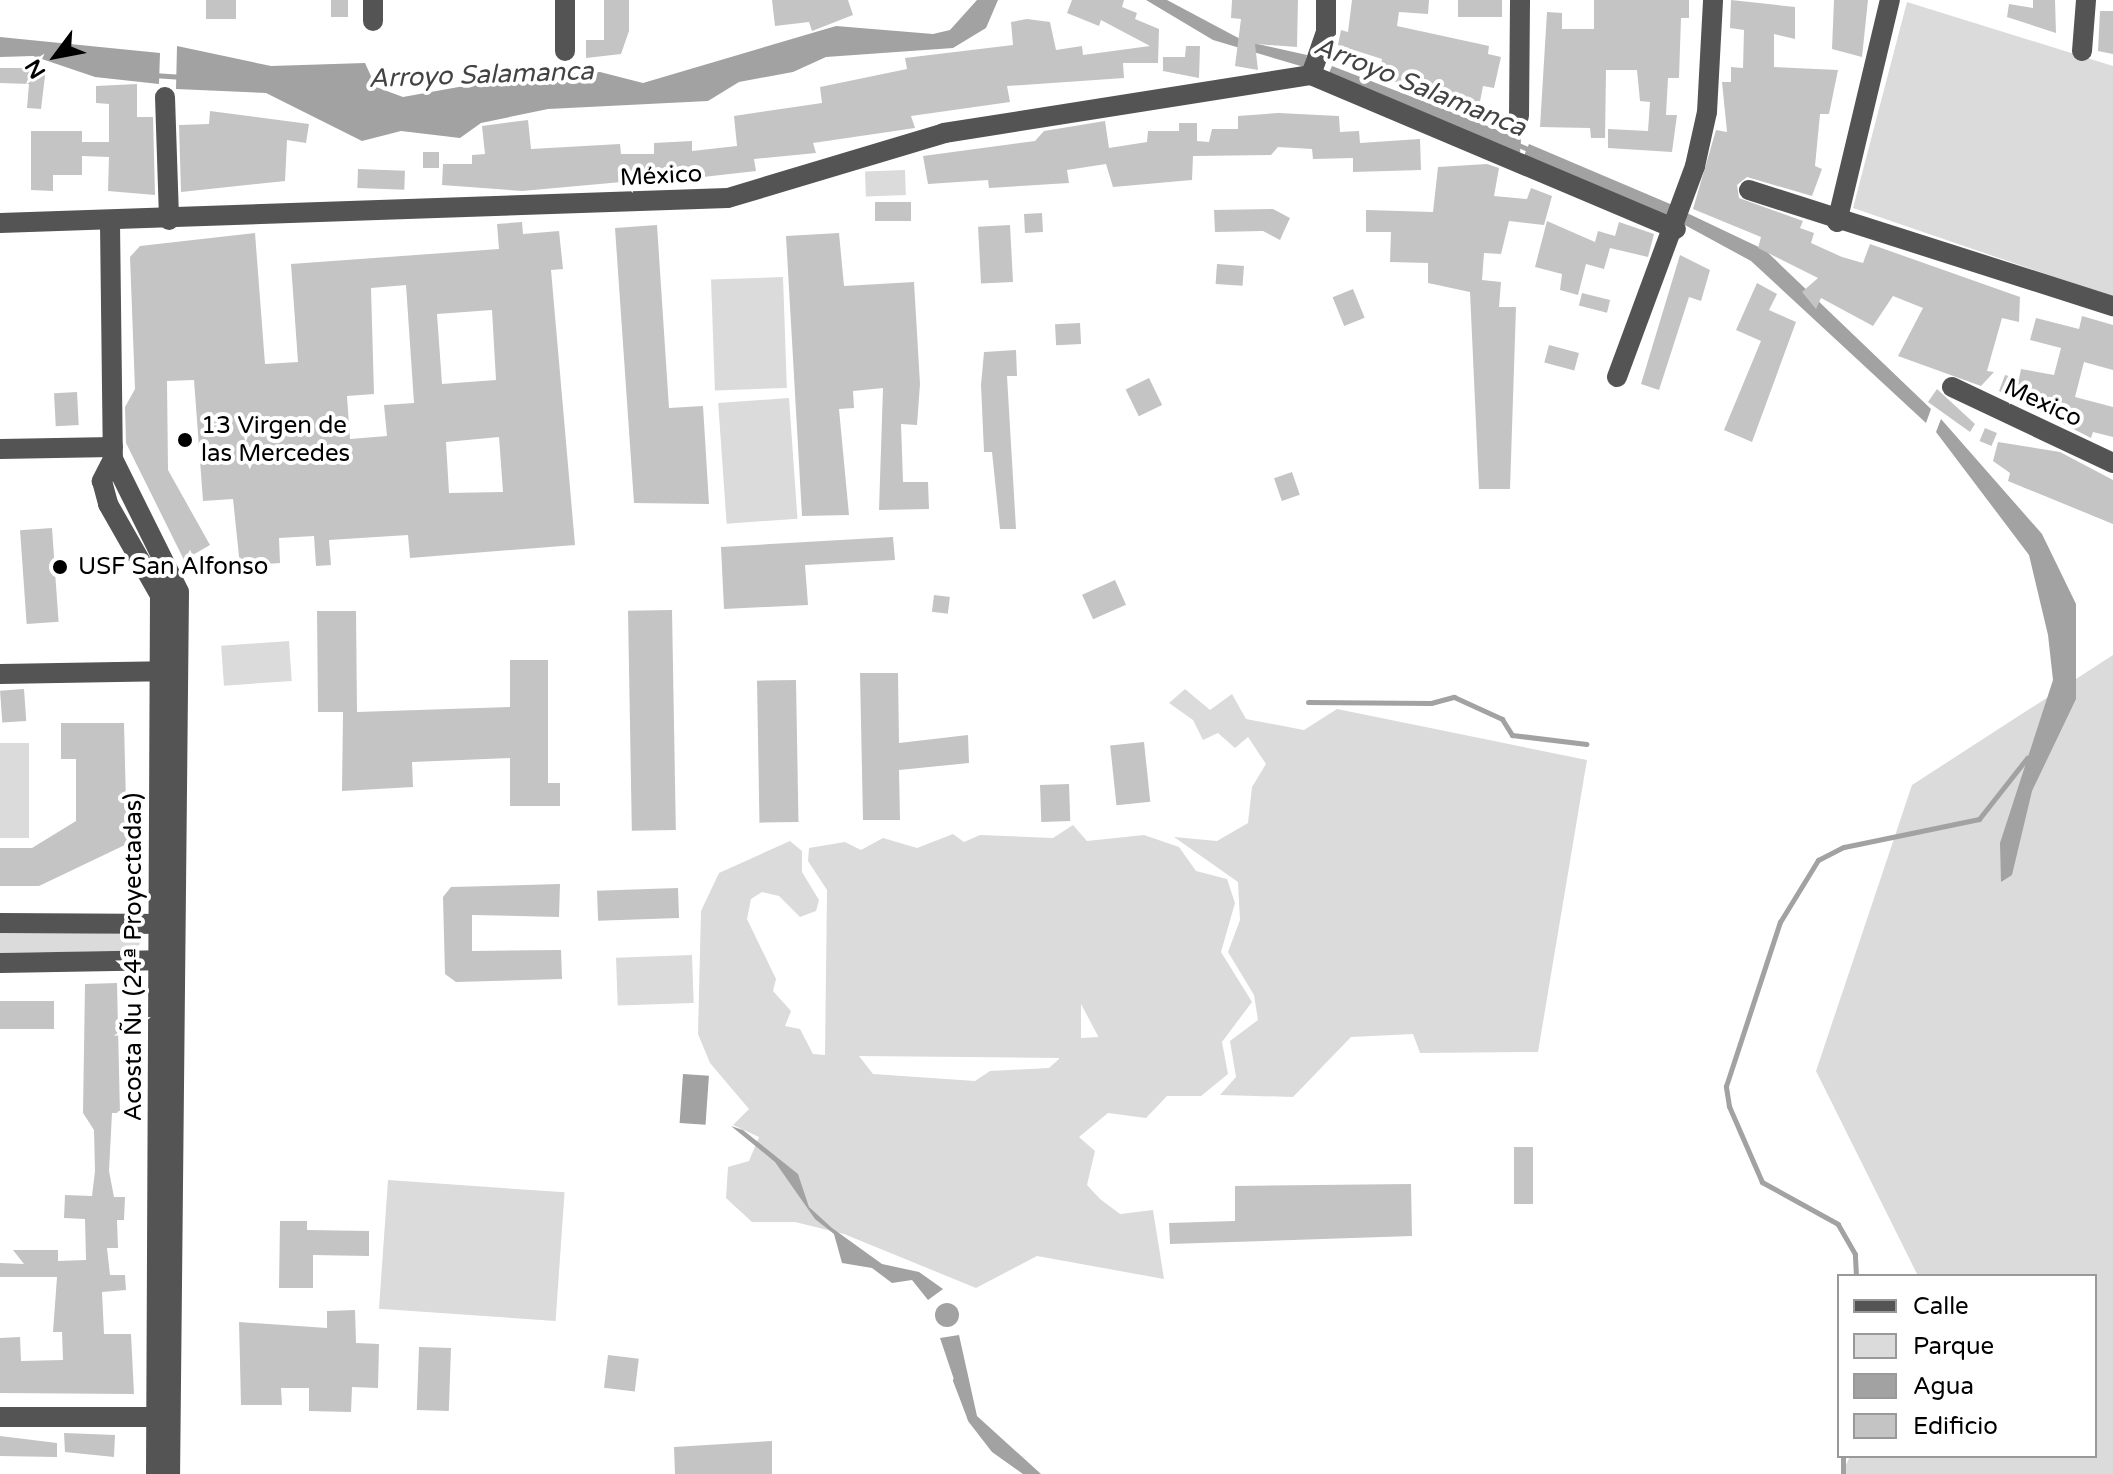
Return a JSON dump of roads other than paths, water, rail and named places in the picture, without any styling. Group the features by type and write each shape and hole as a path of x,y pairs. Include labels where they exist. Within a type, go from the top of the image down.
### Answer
{"street":[{"path":"373,0 373,21"},
{"path":"565,0 565,51"},
{"path":"1326,0 1316,65 1676,229"},
{"path":"1519,116 1520,0"},
{"path":"1617,377 1676,229 1707,112 1713,0"},
{"path":"1837,222 1890,0"},
{"path":"2082,51 2086,0"},
{"name":"México","path":"0,223 110,223 728,198 944,133 1316,65"},
{"path":"165,97 169,220"},
{"path":"1749,190 1837,222 2113,306"},
{"name":"Acosta Ñu (24ª Proyectadas)","path":"110,223 113,453 171,566 164,1417 170,1474"},
{"name":"Mexico","path":"1952,387 2113,463"},
{"path":"0,449 113,453"},
{"path":"0,674 171,671"},
{"path":"0,923 169,924"},
{"path":"0,963 169,960"},
{"path":"0,1417 164,1417"},
{"name":"Acosta Ñu (24ª Proyectadas)","path":"156,1474 164,1417"}],"water":[{"path":"977,0 998,0 986,28 953,48 826,57 793,72 739,82 708,101 548,109 481,123 460,138 401,131 362,141 266,93 176,89 177,46 271,66 365,63 376,87 403,97 526,75 600,72 643,83 836,26 933,34 950,30"},
{"path":"1146,0 1167,0 1244,41 1307,55 1304,67 1213,40"},
{"path":"0,37 160,53 159,84 95,77 33,56 0,57"},
{"path":"1332,66 1521,139 1520,154 1328,75"},
{"path":"1529,144 1679,208 1674,219 1524,155"},
{"path":"1687,213 1765,250 1931,409 1926,423 1751,261 1683,224"},
{"path":"1941,419 2042,534 2076,604 2076,699 2032,791 2012,875 2001,882 2000,843 2053,680 2048,635 2029,555 1936,432"},
{"path":"683,1074 709,1076 706,1125 680,1123"},
{"path":"731,1126 743,1130 798,1174 809,1207 832,1228 882,1264 919,1272 943,1289 928,1300 912,1280 892,1283 872,1268 842,1263 834,1234 815,1219 775,1162"},
{"path":"947,1303 956,1306 959,1315 956,1324 947,1327 938,1324 935,1315 938,1306"},
{"path":"959,1335 977,1416 1041,1474 1023,1474 992,1452 968,1421 940,1338"}],"waterway":[{"name":"Arroyo Salamanca","path":"153,75 183,77"},
{"name":"Arroyo Salamanca","path":"1514,143 1534,152"},
{"path":"1308,702 1431,703 1454,697 1502,719 1512,735 1586,744"},
{"name":"Arroyo Salamanca","path":"1856,1274 1855,1254 1838,1224 1762,1182 1729,1106 1726,1086 1780,922 1818,860 1844,847 1979,819 2027,758"},
{"path":"955,1380 967,1411"},
{"name":"Arroyo Salamanca","path":"1843,1458 1843,1474"}],"place":[{"name":"13 Virgen de las Mercedes","path":"185,440"},
{"name":"USF San Alfonso","path":"60,567"}]}
